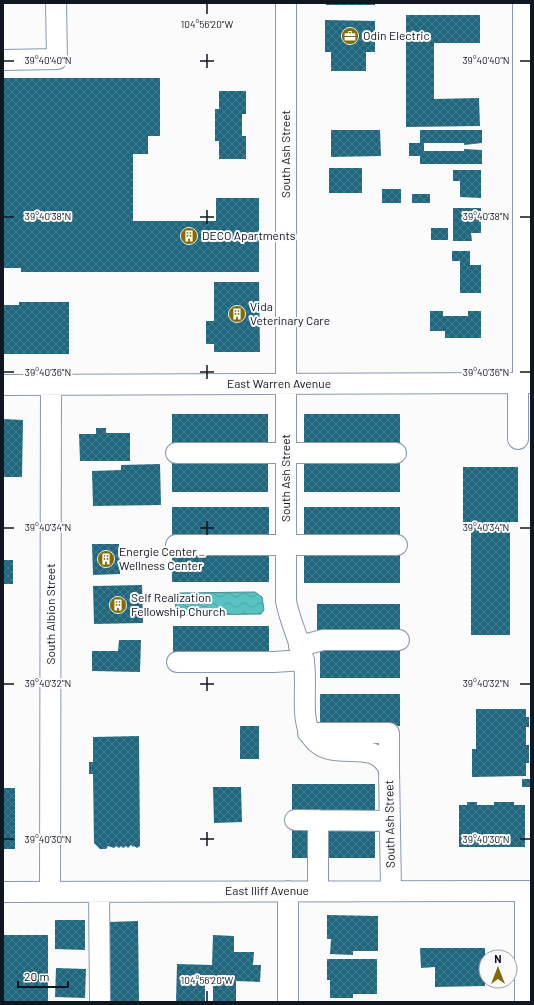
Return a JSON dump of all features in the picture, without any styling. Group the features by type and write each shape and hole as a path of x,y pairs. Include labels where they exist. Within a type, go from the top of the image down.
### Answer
{"street":[{"path":"3,60 57,59 56,3"},
{"name":"South Ash Street","path":"286,3 286,601 290,621 302,653 308,733 316,742 326,748 364,751 378,755 389,769 391,891"},
{"path":"518,439 524,383 523,3"},
{"name":"East Warren Avenue","path":"3,385 524,383"},
{"name":"South Albion Street","path":"50,892 51,385"},
{"path":"176,453 396,453"},
{"path":"176,544 397,544"},
{"path":"177,662 274,662 302,653 324,640 399,640"},
{"path":"295,820 390,821"},
{"path":"318,820 318,891"},
{"path":"288,891 288,1002"},
{"path":"525,1002 528,891"},
{"name":"East Iliff Avenue","path":"3,892 528,891"},
{"path":"99,892 100,1002"}],"water":[{"path":"255,592 262,597 264,610 261,614 182,615 176,613 175,597 179,593"}],"building":[{"path":"326,3 375,3 375,5 326,5"},
{"path":"406,15 480,15 480,43 434,43 434,99 479,98 480,126 406,127"},
{"name":"Odin Electric","path":"325,20 375,21 375,52 366,52 366,71 331,71 331,52 325,52"},
{"path":"3,78 160,78 160,136 148,136 148,154 133,154 133,221 216,221 216,198 259,198 259,272 21,272 21,268 3,268"},
{"path":"219,91 246,91 246,114 242,114 242,136 246,136 246,159 219,159 219,141 215,141 215,109 219,109"},
{"path":"331,130 380,130 381,156 331,157"},
{"path":"420,130 482,130 482,143 464,145 464,143 424,143 424,151 464,151 464,149 482,150 482,164 420,164 420,156 409,156 409,143 420,143"},
{"path":"329,168 362,168 362,193 329,193"},
{"path":"453,170 481,170 481,198 460,197 460,181 453,181"},
{"path":"382,189 401,189 401,203 382,203"},
{"path":"412,194 430,194 430,203 412,203"},
{"path":"453,208 481,208 481,233 471,233 472,241 453,241"},
{"path":"431,228 448,228 448,240 431,240"},
{"path":"452,251 470,251 470,265 481,265 481,293 460,293 460,261 452,261"},
{"name":"Vida Veterinary Care","path":"214,282 259,282 260,352 214,352 214,344 206,344 206,321 214,321"},
{"path":"19,302 69,302 69,354 3,354 3,305 19,305"},
{"path":"430,311 443,311 443,316 468,316 468,311 481,311 481,338 445,338 445,331 430,331"},
{"path":"172,414 268,414 268,445 172,445"},
{"path":"304,414 400,414 400,445 304,445"},
{"path":"3,419 23,420 22,477 3,477"},
{"path":"96,428 106,428 106,433 130,433 130,461 80,461 79,434 96,434"},
{"path":"172,461 268,461 268,492 172,492"},
{"path":"304,461 400,461 400,492 304,492"},
{"path":"160,464 161,505 93,506 92,471 121,470 121,465"},
{"path":"463,467 518,467 518,522 510,522 510,635 471,635 471,522 463,522"},
{"path":"172,507 269,507 269,538 172,538"},
{"path":"304,507 400,507 400,538 304,538"},
{"name":"Energie Center _ Wellness Center","path":"92,544 119,544 120,574 93,575"},
{"path":"172,551 269,551 269,582 172,582"},
{"path":"304,552 400,552 400,583 304,583"},
{"path":"3,560 13,560 13,584 3,584"},
{"name":"Self Realization Fellowship Church","path":"142,585 143,623 94,624 93,586"},
{"path":"317,604 400,604 400,635 317,635"},
{"path":"173,626 269,626 269,657 173,657"},
{"path":"119,640 141,640 140,672 92,671 92,651 118,651"},
{"path":"320,647 400,647 400,678 320,678"},
{"path":"320,694 400,694 400,726 320,726"},
{"path":"476,709 526,709 526,717 529,717 529,727 526,727 526,745 529,745 529,763 526,763 526,776 472,777 472,749 476,749"},
{"path":"240,726 259,726 259,759 240,759"},
{"path":"139,736 140,846 137,848 131,845 128,848 126,846 123,848 121,846 119,848 116,846 114,848 108,846 106,849 100,849 94,843 93,774 89,774 89,762 93,762 93,737"},
{"path":"522,779 531,779 531,787 522,787"},
{"path":"292,784 375,784 375,815 292,815"},
{"path":"213,787 241,787 242,822 214,823"},
{"path":"3,788 15,788 15,849 3,849"},
{"path":"467,802 477,802 477,805 494,805 494,802 514,802 514,805 525,805 525,847 459,847 459,805 467,805"},
{"path":"292,826 375,826 375,858 292,858"},
{"path":"327,915 378,916 378,951 353,951 353,955 330,954 331,939 327,939"},
{"path":"55,920 85,920 85,950 55,949"},
{"path":"138,921 139,1002 109,1002 108,922"},
{"path":"3,935 48,935 48,1002 3,1002"},
{"path":"213,935 234,936 234,952 254,952 253,965 261,965 260,982 236,981 236,1002 213,1002 213,985 205,985 205,1002 176,1002 177,964 212,965"},
{"path":"420,948 485,948 478,949 478,986 435,987 435,967 421,968"},
{"path":"327,959 377,959 377,994 353,994 353,998 330,998 330,980 327,980"},
{"path":"56,968 86,969 85,998 55,997"}],"place":[{"name":"Odin Electric","path":"350,36"},
{"name":"DECO Apartments","path":"189,236"},
{"name":"Vida Veterinary Care","path":"237,314"},
{"name":"Energie Center _ Wellness Center","path":"106,559"},
{"name":"Self Realization Fellowship Church","path":"118,605"}]}
